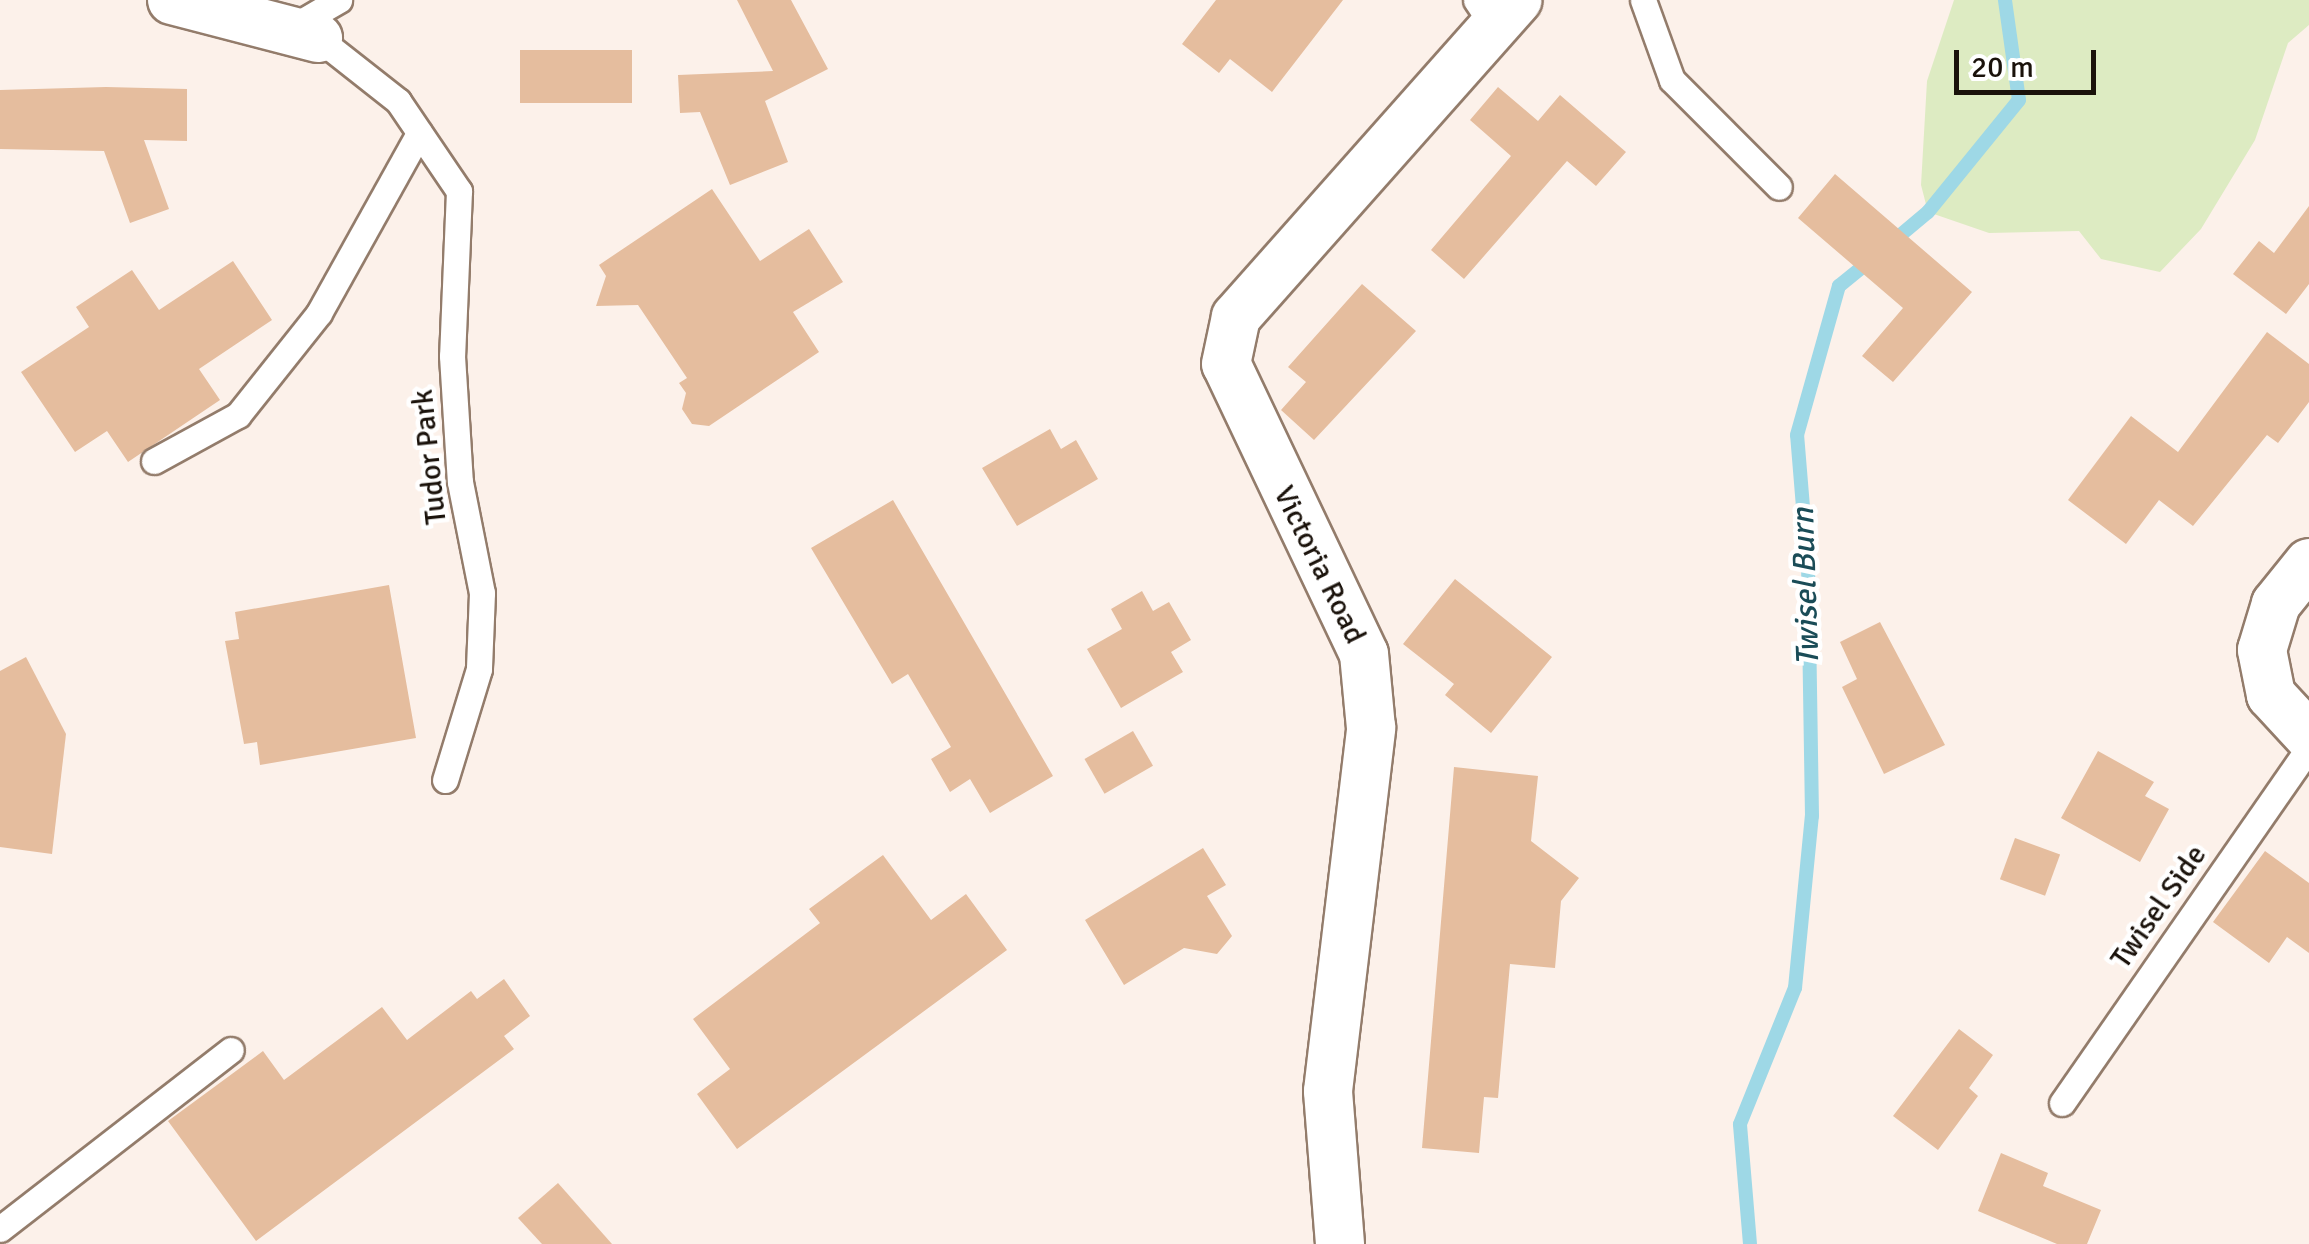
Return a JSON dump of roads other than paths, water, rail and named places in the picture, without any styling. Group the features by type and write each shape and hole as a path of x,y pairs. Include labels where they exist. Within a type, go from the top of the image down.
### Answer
{"street":[{"path":"172,0 315,22"},
{"name":"Victoria Road","path":"1340,1244 1328,1090 1371,728 1364,654 1226,364 1236,317 1495,8"},
{"path":"2309,563 2276,604 2262,650 2271,695 2309,736"}],"lane":[{"path":"1642,0 1672,80 1779,187"},
{"name":"Tudor Park","path":"315,22 398,102 459,191 452,356 460,482 482,593 479,669 445,780"},
{"path":"154,461 238,415 250,401 319,314 419,133"},
{"name":"Twisel Side","path":"2062,1103 2309,748"},
{"path":"0,1229 231,1050"}],"waterway":[{"name":"Twisel Burn","path":"1891,243 1928,212 2019,100 2005,0"},
{"name":"Twisel Burn","path":"1750,1244 1740,1124 1795,988 1812,816 1808,568 1797,435 1839,286 1871,260"}]}
